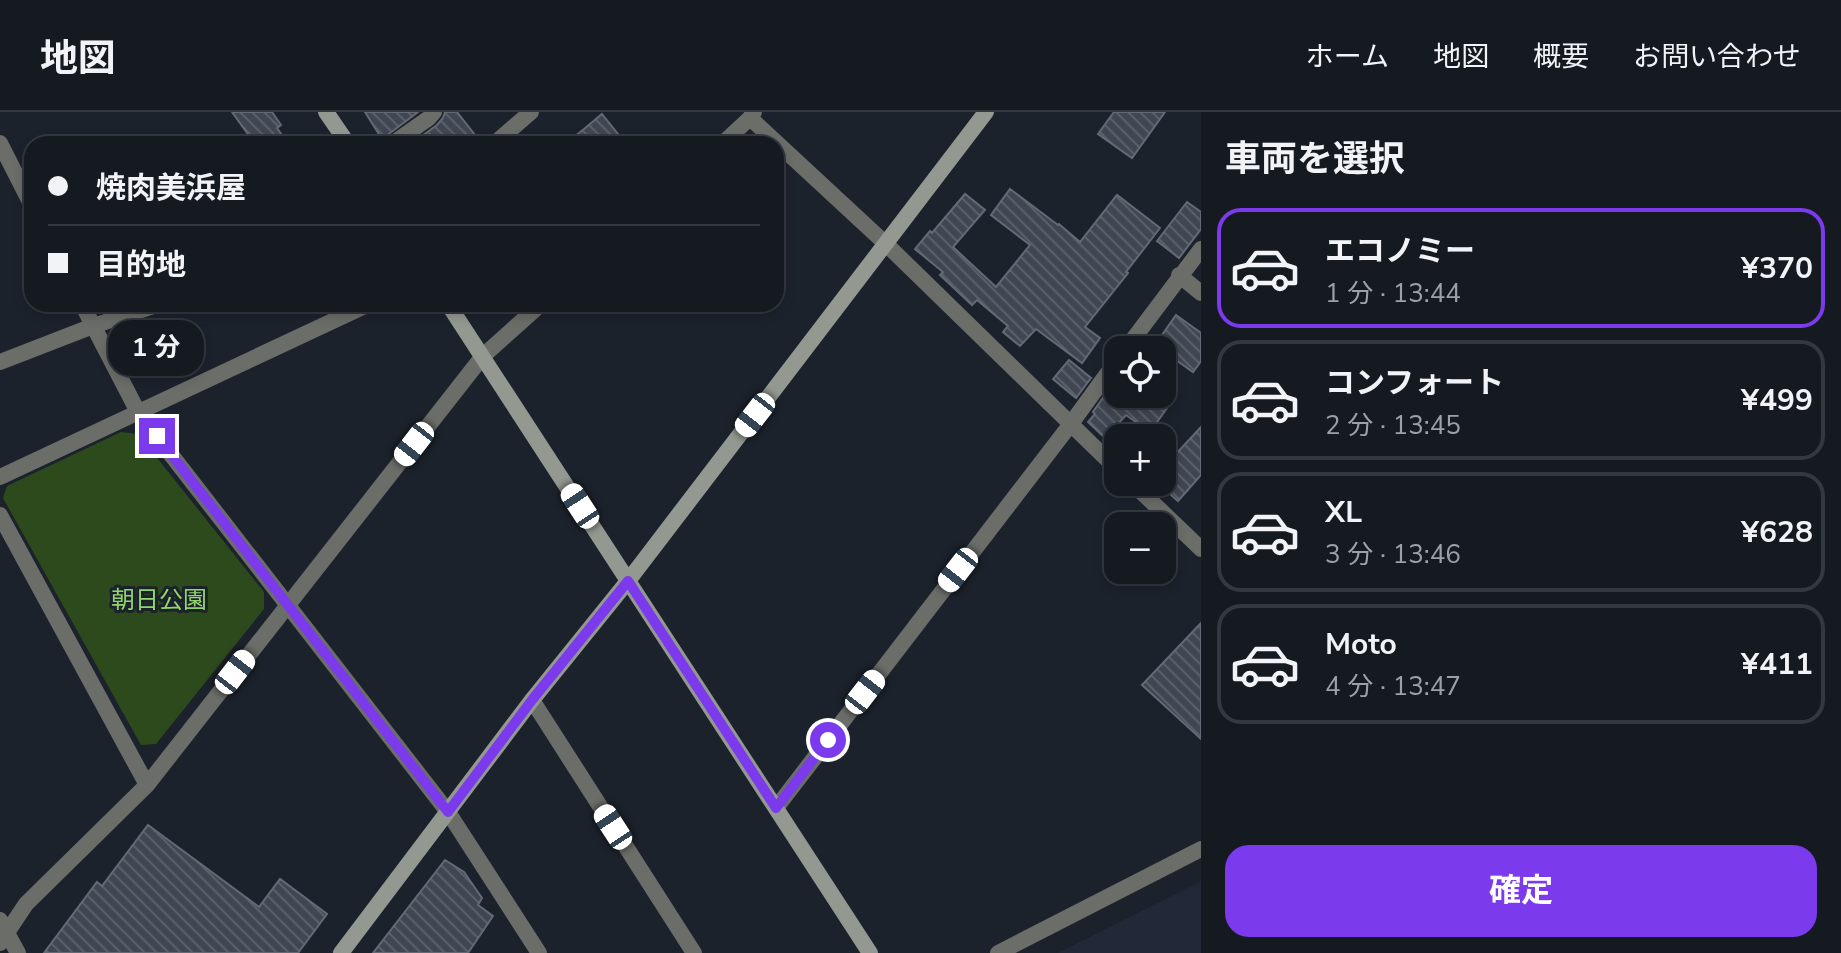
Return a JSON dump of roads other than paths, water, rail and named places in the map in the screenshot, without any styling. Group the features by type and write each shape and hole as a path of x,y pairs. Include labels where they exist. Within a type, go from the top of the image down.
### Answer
{"street":[{"path":"326,112 342,136"},
{"path":"403,136 434,112"},
{"path":"503,136 531,112"},
{"path":"341,953 532,700 628,581 986,112"},
{"path":"730,136 752,115 774,136"},
{"path":"0,143 24,190"},
{"path":"784,146 1104,457"},
{"path":"1135,336 1201,249"},
{"path":"1179,275 1201,293"},
{"path":"86,312 138,412 448,812 539,953"},
{"path":"0,362 136,312"},
{"path":"0,477 352,312"},
{"path":"453,312 870,953"},
{"path":"18,953 2,932 26,904 147,785 483,356 532,312"},
{"path":"776,808 1104,378"},
{"path":"1146,496 1201,549"},
{"path":"0,515 147,785"},
{"path":"532,700 694,953"},
{"path":"998,953 1201,849"}],"park label":[{"name":"朝日公園","path":"159,600"}]}
